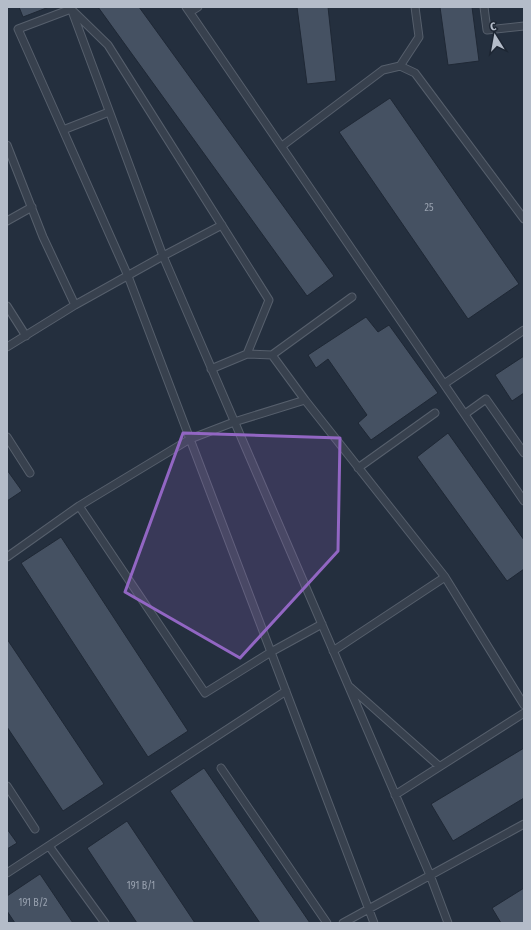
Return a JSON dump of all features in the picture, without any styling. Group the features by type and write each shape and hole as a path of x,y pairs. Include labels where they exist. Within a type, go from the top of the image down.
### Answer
{"lane":[{"path":"198,7 188,10 524,501"},
{"path":"400,66 419,37 415,7"},
{"path":"484,7 487,30 524,26"},
{"path":"70,8 163,256 430,875 448,923"},
{"path":"70,8 18,29 128,276 374,923"},
{"path":"70,8 108,45 269,300 247,354"},
{"path":"282,146 383,70 400,66 414,73 524,218"},
{"path":"63,130 109,112"},
{"path":"7,145 43,237 75,305"},
{"path":"7,221 32,207"},
{"path":"7,347 75,305 222,225"},
{"path":"211,369 247,354 272,355 352,297"},
{"path":"7,306 26,336"},
{"path":"444,384 524,330"},
{"path":"272,355 358,468 446,577 524,706"},
{"path":"465,414 486,399 524,453"},
{"path":"7,556 79,506 190,439 234,422 305,400"},
{"path":"358,468 435,413"},
{"path":"7,437 30,473"},
{"path":"79,506 205,693 271,652 322,624"},
{"path":"333,651 446,577"},
{"path":"348,685 440,766"},
{"path":"7,873 286,691"},
{"path":"395,795 524,713"},
{"path":"221,768 327,923"},
{"path":"7,786 35,829"},
{"path":"343,923 524,824"},
{"path":"49,846 105,923"}],"highlighted area":[{"path":"183,433 340,438 338,551 240,658 125,592"}],"building":[{"path":"19,7 49,7 23,17"},
{"path":"98,7 139,7 334,276 307,296"},
{"path":"297,7 328,7 336,81 307,84"},
{"path":"440,7 472,7 479,61 448,65"},
{"path":"390,98 519,284 468,319 339,132"},
{"path":"366,317 378,332 389,325 438,393 371,440 358,423 367,415 328,359 316,368 308,355"},
{"path":"524,356 524,393 512,401 495,375"},
{"path":"448,433 524,540 524,569 507,581 417,457"},
{"path":"7,470 22,491 7,501"},
{"path":"61,537 188,731 148,757 21,563"},
{"path":"7,639 104,784 63,811 7,727"},
{"path":"524,748 524,798 453,841 431,804"},
{"path":"204,768 310,923 260,923 170,791"},
{"path":"127,821 195,923 137,923 87,848"},
{"path":"7,829 17,843 7,849"},
{"path":"40,874 73,923 15,923 7,911 7,896"},
{"path":"524,888 524,923 501,923 492,908"}]}
